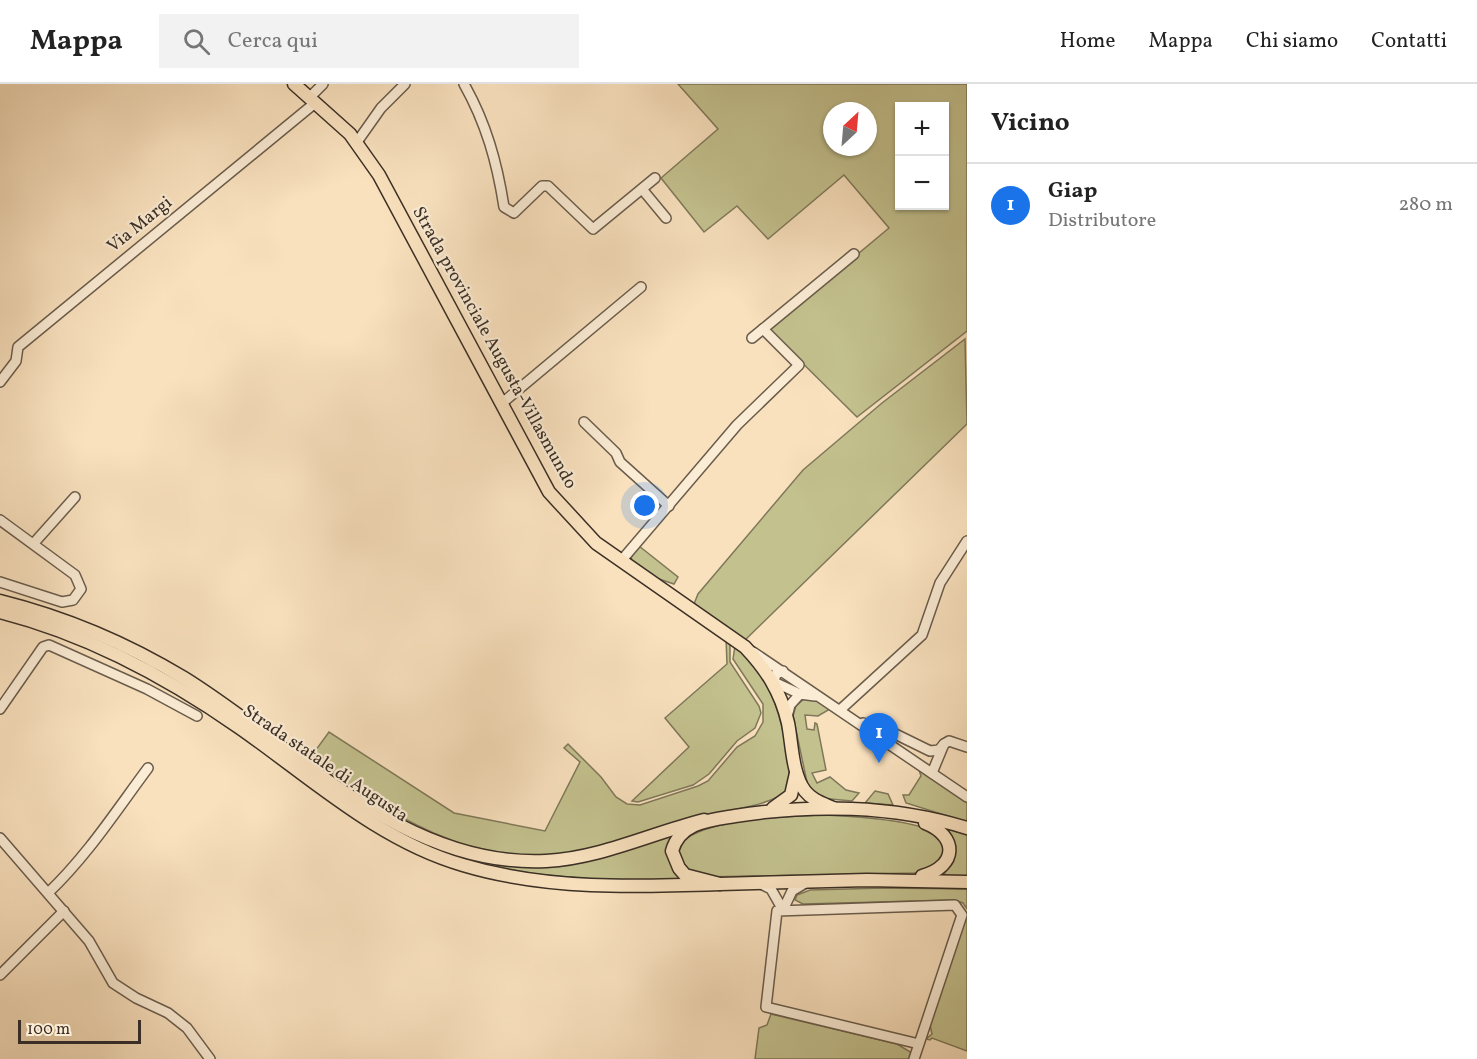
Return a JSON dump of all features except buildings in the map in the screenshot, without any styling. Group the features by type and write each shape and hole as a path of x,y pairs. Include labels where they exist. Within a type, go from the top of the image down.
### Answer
{"main road":[{"name":"Strada provinciale Augusta-Villasmundo","path":"294,84 357,142 380,176 549,492 588,536 745,647 764,667 774,682 787,720 797,769 806,793 814,800 833,808"},
{"name":"Strada statale di Augusta","path":"0,601 66,622 145,657 221,703 363,804 426,838 448,847 494,859 547,861 596,853 704,820 770,810 833,808 907,815"},
{"name":"Strada statale di Augusta","path":"0,612 67,633 141,667 197,699 357,813 437,856 462,865 524,879 578,884 720,884"},
{"path":"770,810 791,795 797,769"},
{"path":"907,815 967,828"},
{"path":"906,880 938,871 944,866 950,850 942,831 907,815"},
{"path":"704,820 679,837 672,851 674,861 691,878 720,884 906,880 967,882"}],"street":[{"name":"Via Margi","path":"0,382 16,360 18,347 312,100 323,84"},
{"path":"357,142 381,108 405,84"},
{"path":"464,84 486,126 495,155 504,207 509,211 514,213 542,186 548,186 593,229 655,178"},
{"path":"642,189 666,218"},
{"path":"752,338 854,254"},
{"path":"501,404 641,287"},
{"path":"621,561 737,425 799,365 763,329"},
{"path":"584,422 616,453 620,462 669,506"},
{"path":"34,543 75,497"},
{"path":"0,520 75,575 81,590 78,596 62,602 0,582"},
{"path":"840,710 922,635 940,583 967,541"},
{"path":"0,709 43,647 49,645 147,690 197,716"},
{"path":"745,647 967,797"},
{"path":"783,671 776,674 774,682 800,694 820,697"},
{"path":"787,720 790,705 800,694"},
{"path":"856,721 881,727 930,752 939,750 949,741 967,747"},
{"path":"932,773 944,744"},
{"path":"48,893 71,872 148,768"},
{"path":"0,838 89,941 113,983 136,998 168,1013 187,1028 210,1059"},
{"path":"783,910 792,891 807,882"},
{"path":"759,883 771,889 783,910"},
{"path":"914,1059 919,1044 962,915 960,909 955,905 777,911 766,1008 919,1044"},
{"path":"0,975 64,911"}],"shaded area":[{"path":"678,84 967,84 967,331 857,417 768,329 889,228 844,175 768,239 737,206 704,232 661,178 718,129"},
{"path":"965,339 967,424 745,640 694,604 698,594 803,470 882,403"},
{"path":"639,546 678,577 674,584 656,578 631,561 632,554"},
{"path":"726,638 730,644 730,662 759,706 761,713 755,728 737,741 709,774 693,785 638,802 632,801 689,747 665,718 727,664"},
{"path":"735,646 749,660 769,689 784,739 791,776 789,789 780,796 755,805 686,819 598,847 568,853 531,856 496,852 463,844 431,832 400,816 310,758 329,732 454,813 545,831 580,762 564,748 568,744 601,777 616,797 627,804 640,805 708,781 737,747 755,736 763,722 763,704 733,659"},
{"path":"804,699 816,700 830,709 818,716 805,715 807,729 814,730 815,723 817,724 826,770 812,773 817,783 830,777 846,790 859,793 852,801 819,798 808,787 793,716 796,706"},
{"path":"919,770 967,802 967,822 906,803 903,795 909,795 921,776"},
{"path":"875,791 888,794 893,805 865,803"},
{"path":"821,815 902,822 918,826 940,837 946,855 925,872 914,873 703,877 688,872 678,854 682,841 712,827 749,820"},
{"path":"952,828 967,833 967,878 944,875 955,853 949,831"},
{"path":"672,834 670,862 681,878 679,883 552,876 521,872 490,866 428,846 429,844 475,860 500,865 537,866"},
{"path":"967,889 967,909 963,903 954,900 803,904 795,900 797,895 810,890"},
{"path":"967,913 967,1051 932,1038 926,1039 932,1034 930,1025"},
{"path":"771,1014 897,1044 912,1053 910,1059 755,1059 759,1028 767,1025"}],"place":[{"name":"Giap","path":"879,763"}]}
